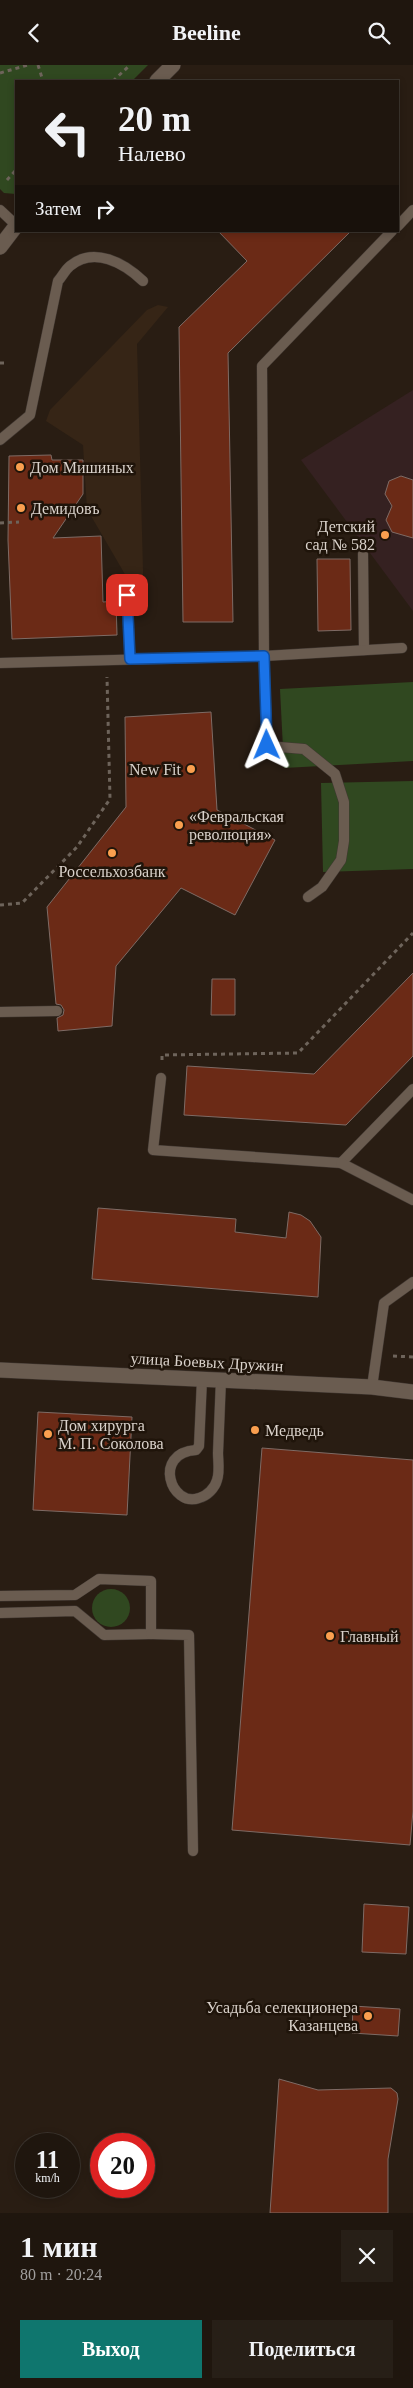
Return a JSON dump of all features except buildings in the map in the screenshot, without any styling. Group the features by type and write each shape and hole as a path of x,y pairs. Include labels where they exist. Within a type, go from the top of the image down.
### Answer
{"street":[{"path":"158,80 173,65"},
{"path":"0,247 15,227"},
{"name":"улица Боевых Дружин","path":"0,1370 372,1387 413,1392"}],"lane":[{"path":"0,210 15,225"},
{"path":"399,225 413,210"},
{"path":"308,897 322,887 341,860 344,841 344,802 335,774 304,749 267,745 264,656 262,366 391,232"},
{"path":"0,440 30,415 58,281 70,266 83,259 114,259 130,269 143,281"},
{"path":"363,554 364,650"},
{"path":"127,595 130,659"},
{"path":"0,663 264,656 402,648"},
{"path":"0,1012 57,1011"},
{"path":"161,1078 154,1150 341,1163 413,1200"},
{"path":"341,1163 413,1089"},
{"path":"372,1387 384,1303 413,1282"},
{"path":"202,1379 199,1447 196,1450 179,1454 172,1461 169,1471 174,1488 185,1499 197,1499 207,1495 218,1479 221,1379"},
{"path":"0,1596 75,1595 99,1579 152,1581 151,1634"},
{"path":"0,1613 75,1611 104,1635 189,1635 193,1851"}],"path":[{"path":"0,73 28,65"},
{"path":"38,65 43,80"},
{"path":"114,80 130,65"},
{"path":"7,180 15,171"},
{"path":"0,523 19,522"},
{"path":"0,905 22,903 77,847 110,799 107,674"},
{"path":"161,1078 162,1055 298,1053 413,933"}],"shaded area":[{"path":"158,305 168,307 137,344 144,607 87,509 83,445 46,421 50,410 147,310"},
{"name":"Детский сад № 582","path":"413,390 413,611 301,460"}],"green space":[{"path":"0,65 148,65 133,80 15,80 15,194 4,193 0,189"},
{"path":"413,682 413,761 284,768 280,689"},
{"path":"413,781 413,869 323,872 321,783"},
{"path":"111,1589 125,1594 130,1608 125,1622 111,1627 97,1622 92,1608 97,1594"}],"place":[{"name":"Дом Мишиных","path":"20,467"},
{"name":"Демидовъ","path":"21,508"},
{"name":"Детский сад № 582","path":"385,535"},
{"name":"New Fit","path":"191,769"},
{"name":"«Февральская революция»","path":"179,825"},
{"name":"Россельхозбанк","path":"112,853"},
{"name":"Медведь","path":"255,1430"},
{"name":"Дом хирурга М. П. Соколова","path":"48,1434"},
{"name":"Главный","path":"330,1636"},
{"name":"Усадьба селекционера Казанцева","path":"368,2016"}],"route":[{"path":"127,595 130,659 264,656 267,745"}]}
